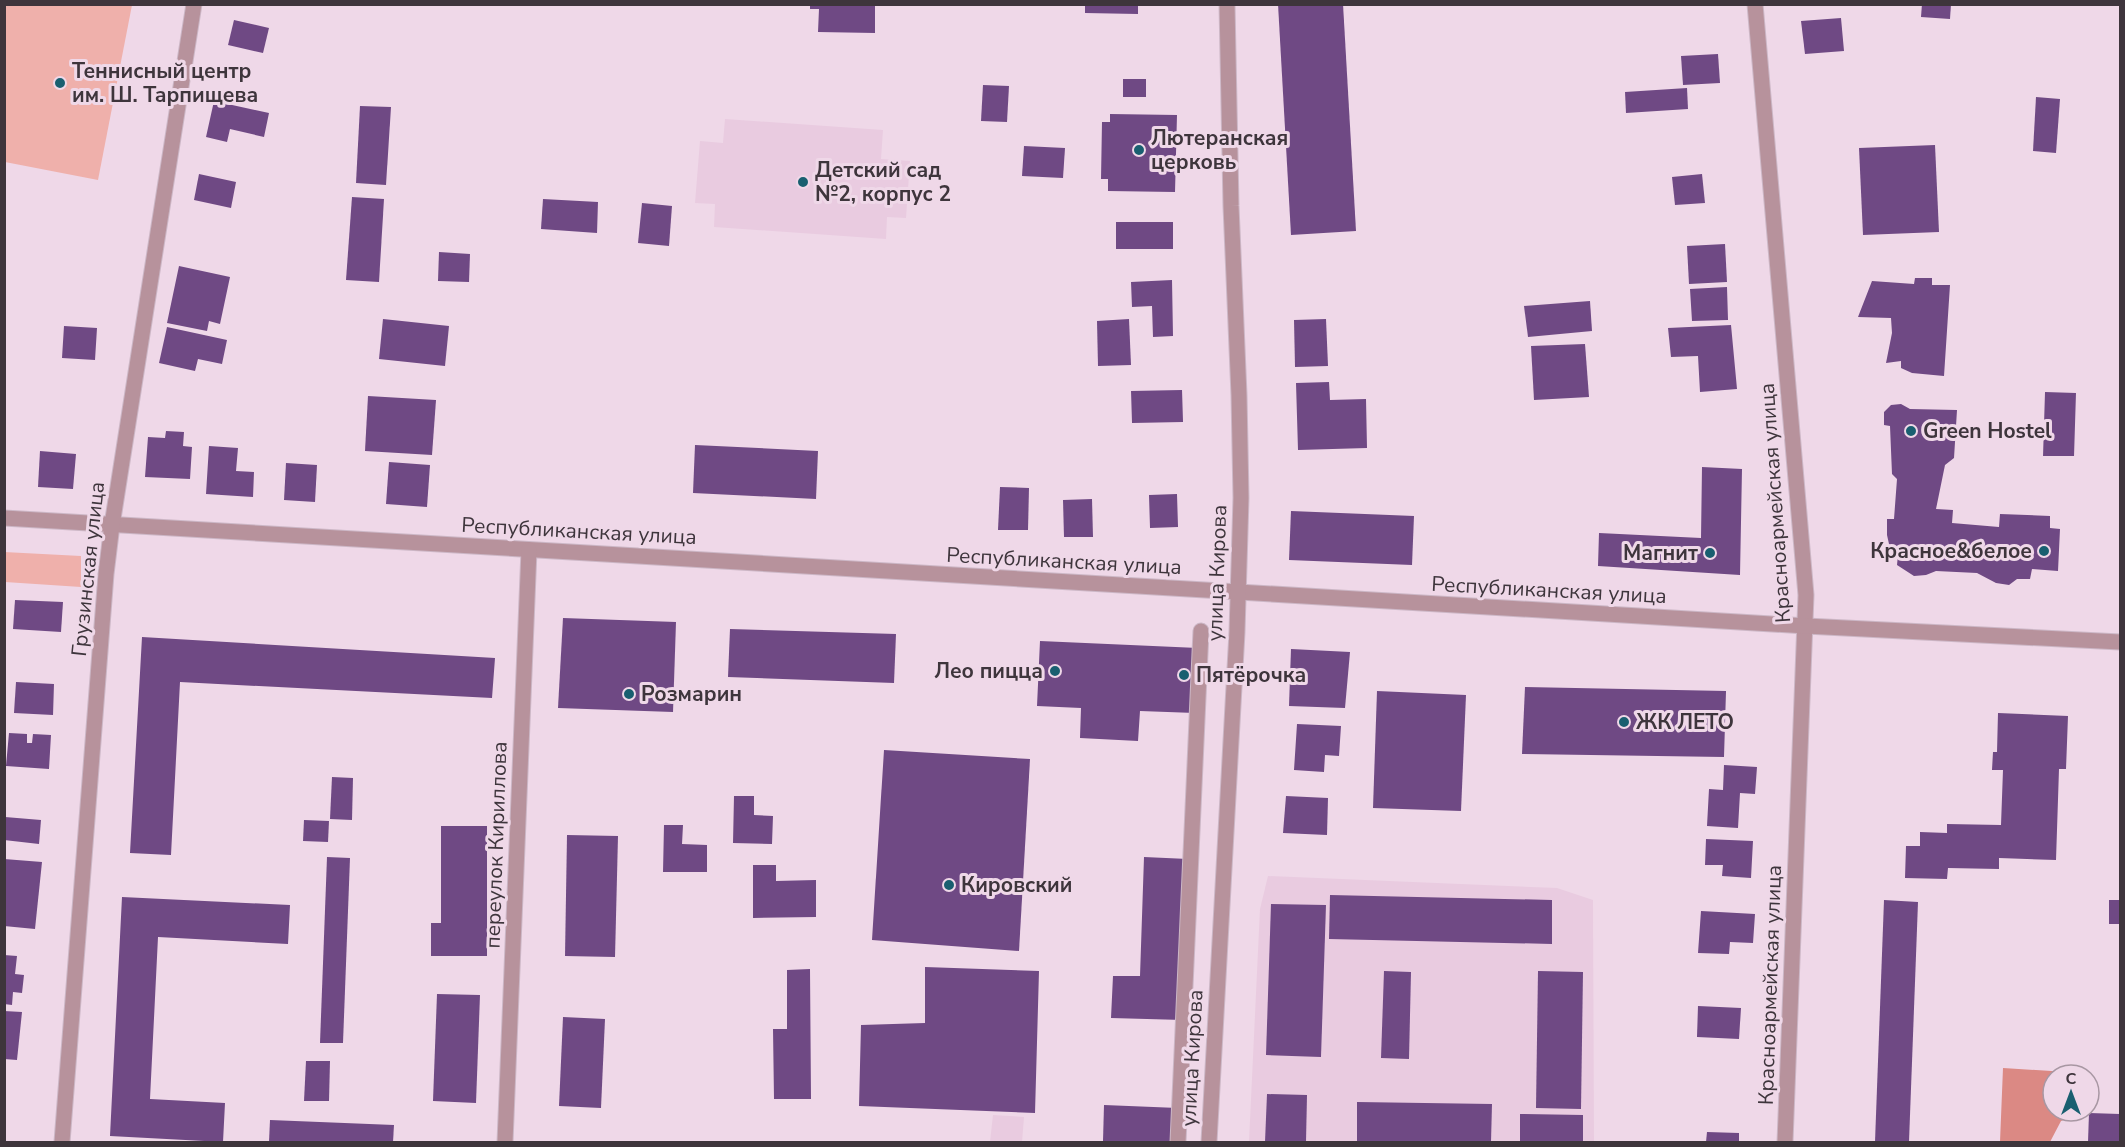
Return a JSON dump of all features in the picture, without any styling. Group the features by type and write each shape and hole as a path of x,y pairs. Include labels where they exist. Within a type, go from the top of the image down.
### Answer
{"street":[{"name":"Грузинская улица","path":"62,1143 106,574 194,4"},
{"name":"улица Кирова","path":"1209,1143 1241,498 1227,4"},
{"name":"Красноармейская улица","path":"1755,4 1804,575 1806,626 1785,1143"},
{"name":"Республиканская улица","path":"4,518 1806,626 2121,642"},
{"name":"переулок Кириллова","path":"505,1143 529,549"},
{"path":"1178,1143 1201,631"}],"shaded area":[{"name":"Теннисный центр им. Ш. Тарпищева","path":"4,5 132,5 98,180 5,162"},
{"name":"Детский сад №2, корпус 2","path":"725,119 883,130 881,159 910,161 906,218 887,217 886,239 714,227 715,204 695,203 700,141 723,143"},
{"path":"4,552 81,556 81,587 5,582"},
{"path":"1268,876 1557,888 1593,900 1594,1142 1249,1142 1260,909"},
{"path":"2003,1068 2041,1070 2041,1123 2060,1123 2050,1142 2000,1142"},
{"path":"993,1115 1024,1117 1022,1142 990,1142"}],"building":[{"path":"810,4 875,4 875,33 818,32 819,9 810,9"},
{"path":"1085,4 1138,4 1138,14 1085,13"},
{"path":"1278,4 1343,4 1356,231 1291,235"},
{"path":"1922,4 1951,4 1950,19 1921,17"},
{"path":"1841,18 1844,51 1805,54 1801,21"},
{"path":"234,20 269,28 263,53 228,45"},
{"path":"1718,54 1720,83 1683,85 1681,56"},
{"path":"1123,79 1146,79 1146,97 1123,97"},
{"path":"983,85 1009,86 1007,122 981,121"},
{"path":"1687,88 1688,109 1626,113 1625,92"},
{"path":"2036,97 2060,99 2056,153 2033,151"},
{"path":"214,101 269,113 264,137 230,129 227,142 206,137"},
{"path":"360,106 391,107 386,185 356,183"},
{"name":"Лютеранская церковь","path":"1110,114 1177,115 1175,192 1108,191 1108,179 1101,179 1102,122 1110,122"},
{"path":"1935,145 1939,232 1863,235 1859,148"},
{"path":"1024,146 1065,148 1063,178 1022,176"},
{"path":"199,174 236,182 231,208 194,200"},
{"path":"1702,174 1705,203 1675,205 1672,177"},
{"path":"352,197 384,199 379,282 346,280"},
{"path":"543,199 598,202 597,233 541,229"},
{"path":"642,203 672,206 669,246 638,243"},
{"path":"1116,222 1173,222 1173,249 1116,249"},
{"path":"1725,244 1727,282 1689,284 1687,246"},
{"path":"439,252 470,254 469,282 438,281"},
{"path":"179,266 230,277 220,324 209,321 207,331 167,323"},
{"path":"1915,278 1932,278 1932,285 1950,285 1944,376 1912,373 1901,368 1901,361 1886,363 1892,333 1891,318 1858,317 1872,281 1914,284"},
{"path":"1172,280 1173,336 1153,337 1152,306 1132,307 1131,282"},
{"path":"1727,287 1728,320 1692,321 1690,289"},
{"path":"1590,301 1592,331 1528,337 1524,306"},
{"path":"383,319 449,326 445,366 379,359"},
{"path":"1129,319 1131,365 1098,366 1097,321"},
{"path":"1326,319 1328,366 1295,367 1294,320"},
{"path":"1731,325 1737,389 1700,392 1698,356 1671,357 1668,328"},
{"path":"64,326 97,328 95,360 62,358"},
{"path":"167,327 227,340 222,364 198,359 195,371 159,363"},
{"path":"1585,344 1589,397 1534,400 1531,346"},
{"path":"1329,382 1330,400 1366,399 1367,448 1298,450 1296,383"},
{"path":"1182,390 1183,422 1132,423 1131,391"},
{"path":"2045,392 2076,393 2074,456 2043,456"},
{"path":"368,396 436,400 432,455 365,451"},
{"path":"1901,404 1910,409 1957,410 1954,458 1945,465 1936,509 1953,510 1952,523 1999,527 2000,514 2050,516 2050,528 2060,529 2058,571 2032,569 2030,579 2017,579 2009,585 1996,583 1977,573 1936,571 1914,576 1897,565 1898,555 1889,544 1887,535 1887,519 1894,519 1897,479 1892,474 1890,426 1884,425 1884,412 1891,405"},
{"path":"166,431 184,432 183,446 192,447 190,479 145,477 148,437 165,438"},
{"path":"695,445 818,451 816,499 693,493"},
{"path":"209,446 238,448 236,471 254,472 253,497 206,494"},
{"path":"40,451 76,454 73,489 38,487"},
{"path":"389,462 430,465 427,507 386,504"},
{"path":"286,463 317,465 315,502 284,500"},
{"path":"1702,467 1742,469 1740,575 1598,566 1599,533 1701,538"},
{"path":"1000,487 1029,488 1028,530 998,530"},
{"path":"1177,494 1178,527 1150,528 1149,495"},
{"path":"1092,499 1093,537 1064,537 1063,500"},
{"path":"1291,511 1414,516 1412,565 1289,560"},
{"path":"15,600 63,602 61,632 13,629"},
{"path":"563,618 676,622 673,712 558,708"},
{"path":"730,629 896,634 894,683 728,677"},
{"path":"142,637 495,658 492,698 180,682 171,855 130,853"},
{"path":"1040,641 1198,648 1195,713 1140,711 1138,741 1080,738 1081,708 1037,706"},
{"path":"1291,649 1350,652 1345,708 1289,706"},
{"path":"16,682 54,684 53,715 14,713"},
{"name":"ЖК ЛЕТО","path":"1525,687 1726,691 1724,757 1522,754"},
{"path":"1377,691 1466,695 1461,811 1373,808"},
{"path":"1998,713 2068,716 2066,769 2059,769 2056,860 1999,858 1999,869 1948,868 1947,879 1905,878 1906,846 1920,846 1920,832 1947,833 1947,824 2001,825 2003,770 1992,770 1993,752 1997,752"},
{"path":"1297,724 1341,726 1339,756 1325,755 1324,772 1294,770"},
{"path":"9,733 27,734 27,743 32,743 33,734 51,735 49,769 6,766"},
{"name":"Кировский","path":"884,750 1030,759 1019,951 872,940"},
{"path":"1724,765 1757,767 1755,794 1740,793 1738,828 1707,826 1709,789 1723,790"},
{"path":"332,777 353,778 352,820 330,819"},
{"path":"734,796 754,796 754,815 773,816 772,844 733,843"},
{"path":"1286,796 1328,798 1327,835 1283,833"},
{"path":"5,817 41,820 39,844 4,840"},
{"path":"304,820 329,821 328,842 303,841"},
{"path":"664,825 683,825 682,844 707,845 707,872 663,872"},
{"path":"441,826 487,826 487,956 431,956 431,923 441,923"},
{"path":"567,835 618,836 615,957 565,956"},
{"path":"1706,839 1753,841 1751,878 1722,876 1723,865 1705,865"},
{"path":"327,857 350,858 343,1043 320,1043"},
{"path":"1144,857 1188,859 1183,1020 1111,1018 1113,976 1140,976"},
{"path":"4,859 42,862 35,929 4,926"},
{"path":"753,865 776,865 776,881 816,880 816,917 753,918"},
{"path":"1330,895 1552,900 1552,944 1329,939"},
{"path":"122,897 290,905 288,944 158,937 150,1099 225,1103 223,1142 110,1136"},
{"path":"1884,900 1918,902 1909,1142 1875,1142"},
{"path":"2109,900 2120,900 2120,924 2109,924"},
{"path":"1271,904 1326,905 1321,1057 1266,1055"},
{"path":"1701,911 1755,914 1753,943 1730,942 1729,954 1698,953"},
{"path":"4,955 17,956 15,974 24,975 22,993 13,992 12,1005 4,1004"},
{"path":"925,967 1039,971 1035,1113 859,1106 861,1025 925,1023"},
{"path":"810,969 811,1099 774,1099 773,1029 787,1029 787,970"},
{"path":"1384,971 1411,972 1409,1059 1381,1058"},
{"path":"1538,971 1583,972 1581,1109 1536,1108"},
{"path":"437,994 480,995 476,1103 433,1101"},
{"path":"1698,1006 1741,1008 1739,1039 1697,1037"},
{"path":"4,1011 22,1012 17,1060 4,1059"},
{"path":"563,1017 605,1019 601,1108 559,1106"},
{"path":"306,1061 330,1061 329,1101 304,1101"},
{"path":"1267,1094 1307,1095 1306,1142 1265,1142"},
{"path":"1357,1102 1492,1104 1491,1142 1357,1142"},
{"path":"1104,1105 1178,1108 1177,1142 1103,1141"},
{"path":"2101,1113 2120,1114 2120,1142 2088,1142 2089,1123 2101,1123"},
{"path":"1520,1114 1583,1115 1583,1142 1520,1142"},
{"path":"270,1120 394,1125 393,1142 269,1142"},
{"path":"1707,1132 1739,1133 1739,1142 1706,1142"}],"place":[{"name":"Теннисный центр им. Ш. Тарпищева","path":"60,83"},
{"name":"Лютеранская церковь","path":"1139,150"},
{"name":"Детский сад №2, корпус 2","path":"803,182"},
{"name":"Green Hostel","path":"1911,431"},
{"name":"Красное&белое","path":"2044,551"},
{"name":"Магнит","path":"1710,553"},
{"name":"Лео пицца","path":"1055,671"},
{"name":"Пятёрочка","path":"1184,675"},
{"name":"Розмарин","path":"629,694"},
{"name":"ЖК ЛЕТО","path":"1624,722"},
{"name":"Кировский","path":"949,885"}]}
